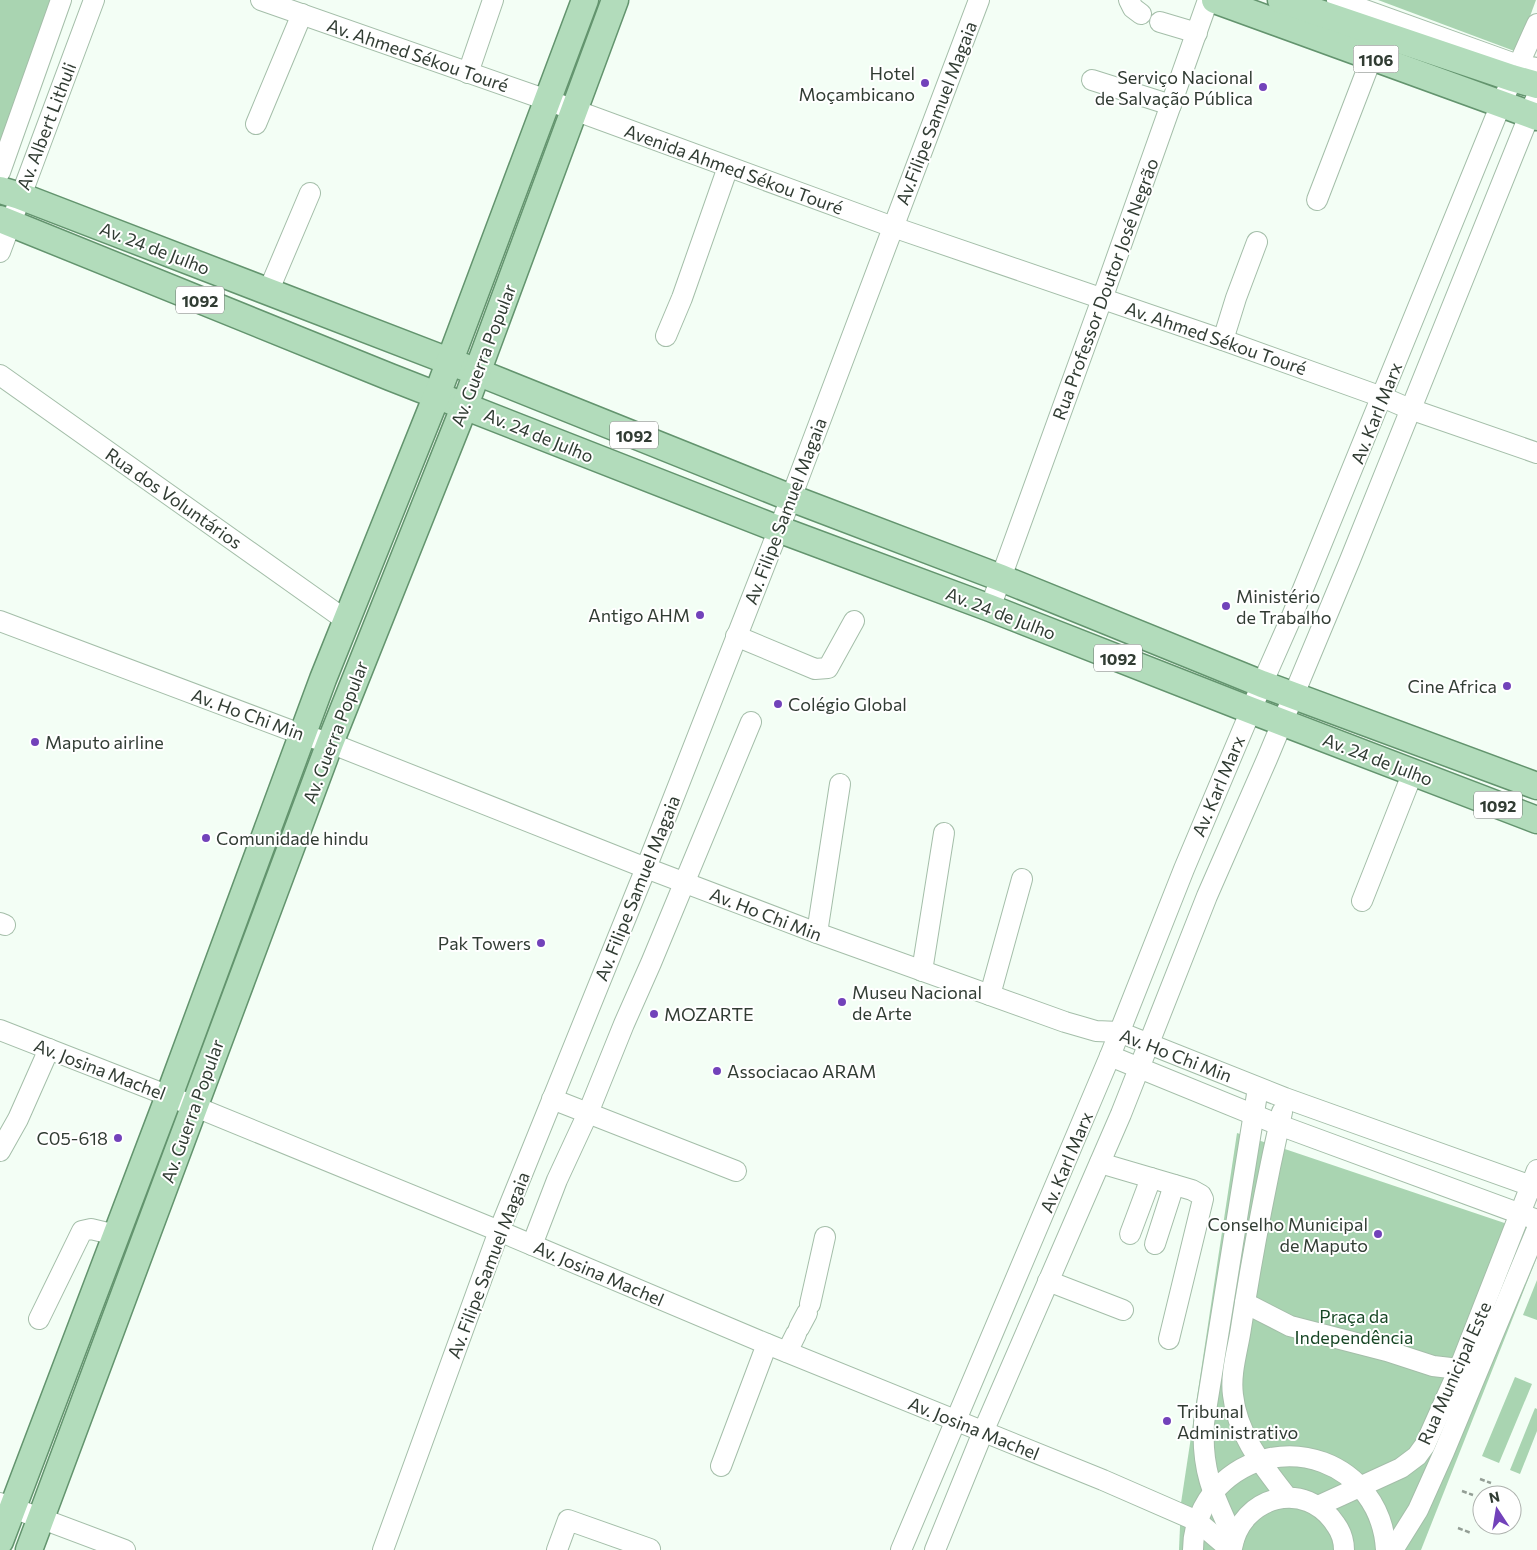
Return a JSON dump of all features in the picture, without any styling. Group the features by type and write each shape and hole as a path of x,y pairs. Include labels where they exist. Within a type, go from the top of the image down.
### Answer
{"main road":[{"name":"Av. Guerra Popular","path":"0,1541 7,1506 116,1235 303,735 437,395 585,0"},
{"name":"Av. Guerra Popular","path":"29,1550 330,743 465,405 615,0"},
{"name":"1106","path":"1215,0 1501,104 1534,109"},
{"name":"1106","path":"1281,0 1522,70 1537,85"},
{"name":"Av. 24 de Julho","path":"10,193 477,372 791,498 1001,578 1262,684 1537,786"},
{"name":"Av. 24 de Julho","path":"5,221 390,377 778,529 990,608 1282,723 1537,820"}],"street":[{"name":"Av. Albert Lithuli","path":"0,172 61,0"},
{"name":"Av. Albert Lithuli","path":"0,252 10,193 94,0"},
{"name":"Av. Ahmed Sékou Touré","path":"261,0 283,4 302,14 574,110"},
{"path":"468,72 493,0"},
{"name":"Av.Filipe Samuel Magaia","path":"893,227 979,0"},
{"name":"Rua Professor Doutor José Negrão","path":"990,608 1208,0"},
{"path":"1337,0 1522,70"},
{"path":"256,124 302,14"},
{"path":"1160,22 1197,33"},
{"name":"Av. Karl Marx","path":"901,1550 1110,1056 1184,868 1250,710 1292,616 1501,104 1522,70 1537,24"},
{"path":"1317,200 1372,57"},
{"path":"1092,80 1171,106"},
{"name":"Av. Karl Marx","path":"935,1550 983,1432 1100,1163 1208,896 1294,695 1534,109"},
{"name":"Avenida Ahmed Sékou Touré","path":"574,110 893,227"},
{"path":"666,336 682,298 728,167"},
{"path":"268,292 310,193"},
{"name":"Av. Ahmed Sékou Touré","path":"893,227 1223,340 1410,409 1537,453"},
{"name":"Av. Filipe Samuel Magaia","path":"382,1550 499,1231 646,868 791,498 893,227"},
{"path":"1223,340 1257,242"},
{"name":"Rua dos Voluntários","path":"0,375 347,621"},
{"name":"Av. Ho Chi Min","path":"0,621 303,735 330,743 646,868 817,933 1080,1026 1096,1030 1119,1032 1149,1042 1285,1098 1535,1181"},
{"path":"736,636 815,670 822,670 828,668 854,621"},
{"path":"532,1245 557,1180 588,1113 751,722"},
{"path":"1362,901 1413,772"},
{"path":"817,933 840,784"},
{"path":"922,971 944,833"},
{"path":"990,995 1022,878"},
{"name":"Av. Josina Machel","path":"0,1030 169,1096 499,1231 786,1352 1103,1480 1197,1521 1232,1546"},
{"path":"0,1151 18,1119 49,1050"},
{"name":"Av. Ho Chi Min","path":"1110,1056 1279,1125 1529,1217"},
{"path":"1232,1546 1212,1493 1205,1463 1204,1423 1258,1088"},
{"path":"1285,1098 1245,1303 1233,1379 1233,1395 1244,1434 1259,1460 1287,1497"},
{"path":"552,1099 736,1171"},
{"path":"1100,1163 1192,1190 1201,1195 1203,1202 1169,1339"},
{"path":"1130,1234 1152,1178"},
{"name":"Rua Municipal Este","path":"1318,1506 1401,1468 1417,1456 1425,1444 1529,1217 1535,1181"},
{"path":"1155,1244 1174,1185"},
{"path":"40,1319 82,1230 91,1229 116,1235"},
{"name":"Rua Municipal Este","path":"1393,1550 1418,1510 1537,1229"},
{"path":"786,1352 803,1320 825,1237"},
{"path":"1048,1282 1123,1310"},
{"path":"1245,1303 1290,1326 1387,1351 1432,1366 1459,1369"},
{"path":"721,1466 767,1344"},
{"path":"1193,1550 1197,1521 1212,1493 1227,1478 1242,1467 1259,1460 1287,1455 1314,1458 1340,1469 1361,1486 1376,1508 1385,1534 1386,1550"},
{"path":"1417,1456 1435,1471"},
{"path":"1232,1546 1241,1522 1254,1509 1270,1501 1287,1497 1303,1499 1318,1506 1331,1516 1340,1530 1344,1550"},
{"path":"7,1506 125,1550"},
{"path":"557,1550 568,1520 650,1550"}],"path":[{"path":"1480,1478 1491,1483"},
{"path":"1462,1490 1472,1495"},
{"path":"1458,1528 1471,1533"}],"green space":[{"path":"0,0 62,0 0,163"},
{"path":"1378,0 1536,0 1517,52"},
{"name":"Praça da Independência","path":"1237,1133 1537,1234 1537,1257 1421,1550 1179,1550 1181,1503"},
{"path":"1537,1280 1537,1320 1523,1315"},
{"path":"1515,1377 1532,1384 1499,1463 1482,1456"},
{"path":"1535,1408 1537,1409 1537,1431 1520,1474 1510,1470"}],"place":[{"name":"Hotel Moçambicano","path":"925,83"},
{"name":"Serviço Nacional de Salvação Pública","path":"1263,87"},
{"name":"Ministério de Trabalho","path":"1226,606"},
{"name":"Antigo AHM","path":"700,615"},
{"name":"Cine Africa","path":"1507,686"},
{"name":"Colégio Global","path":"778,704"},
{"name":"Maputo airline","path":"35,742"},
{"name":"Comunidade hindu","path":"206,838"},
{"name":"Pak Towers","path":"541,943"},
{"name":"Museu Nacional de Arte","path":"842,1002"},
{"name":"MOZARTE","path":"654,1014"},
{"name":"Associacao ARAM","path":"717,1071"},
{"name":"C05-618","path":"118,1138"},
{"name":"Conselho Municipal de Maputo","path":"1378,1234"},
{"name":"Tribunal Administrativo","path":"1167,1421"}]}
